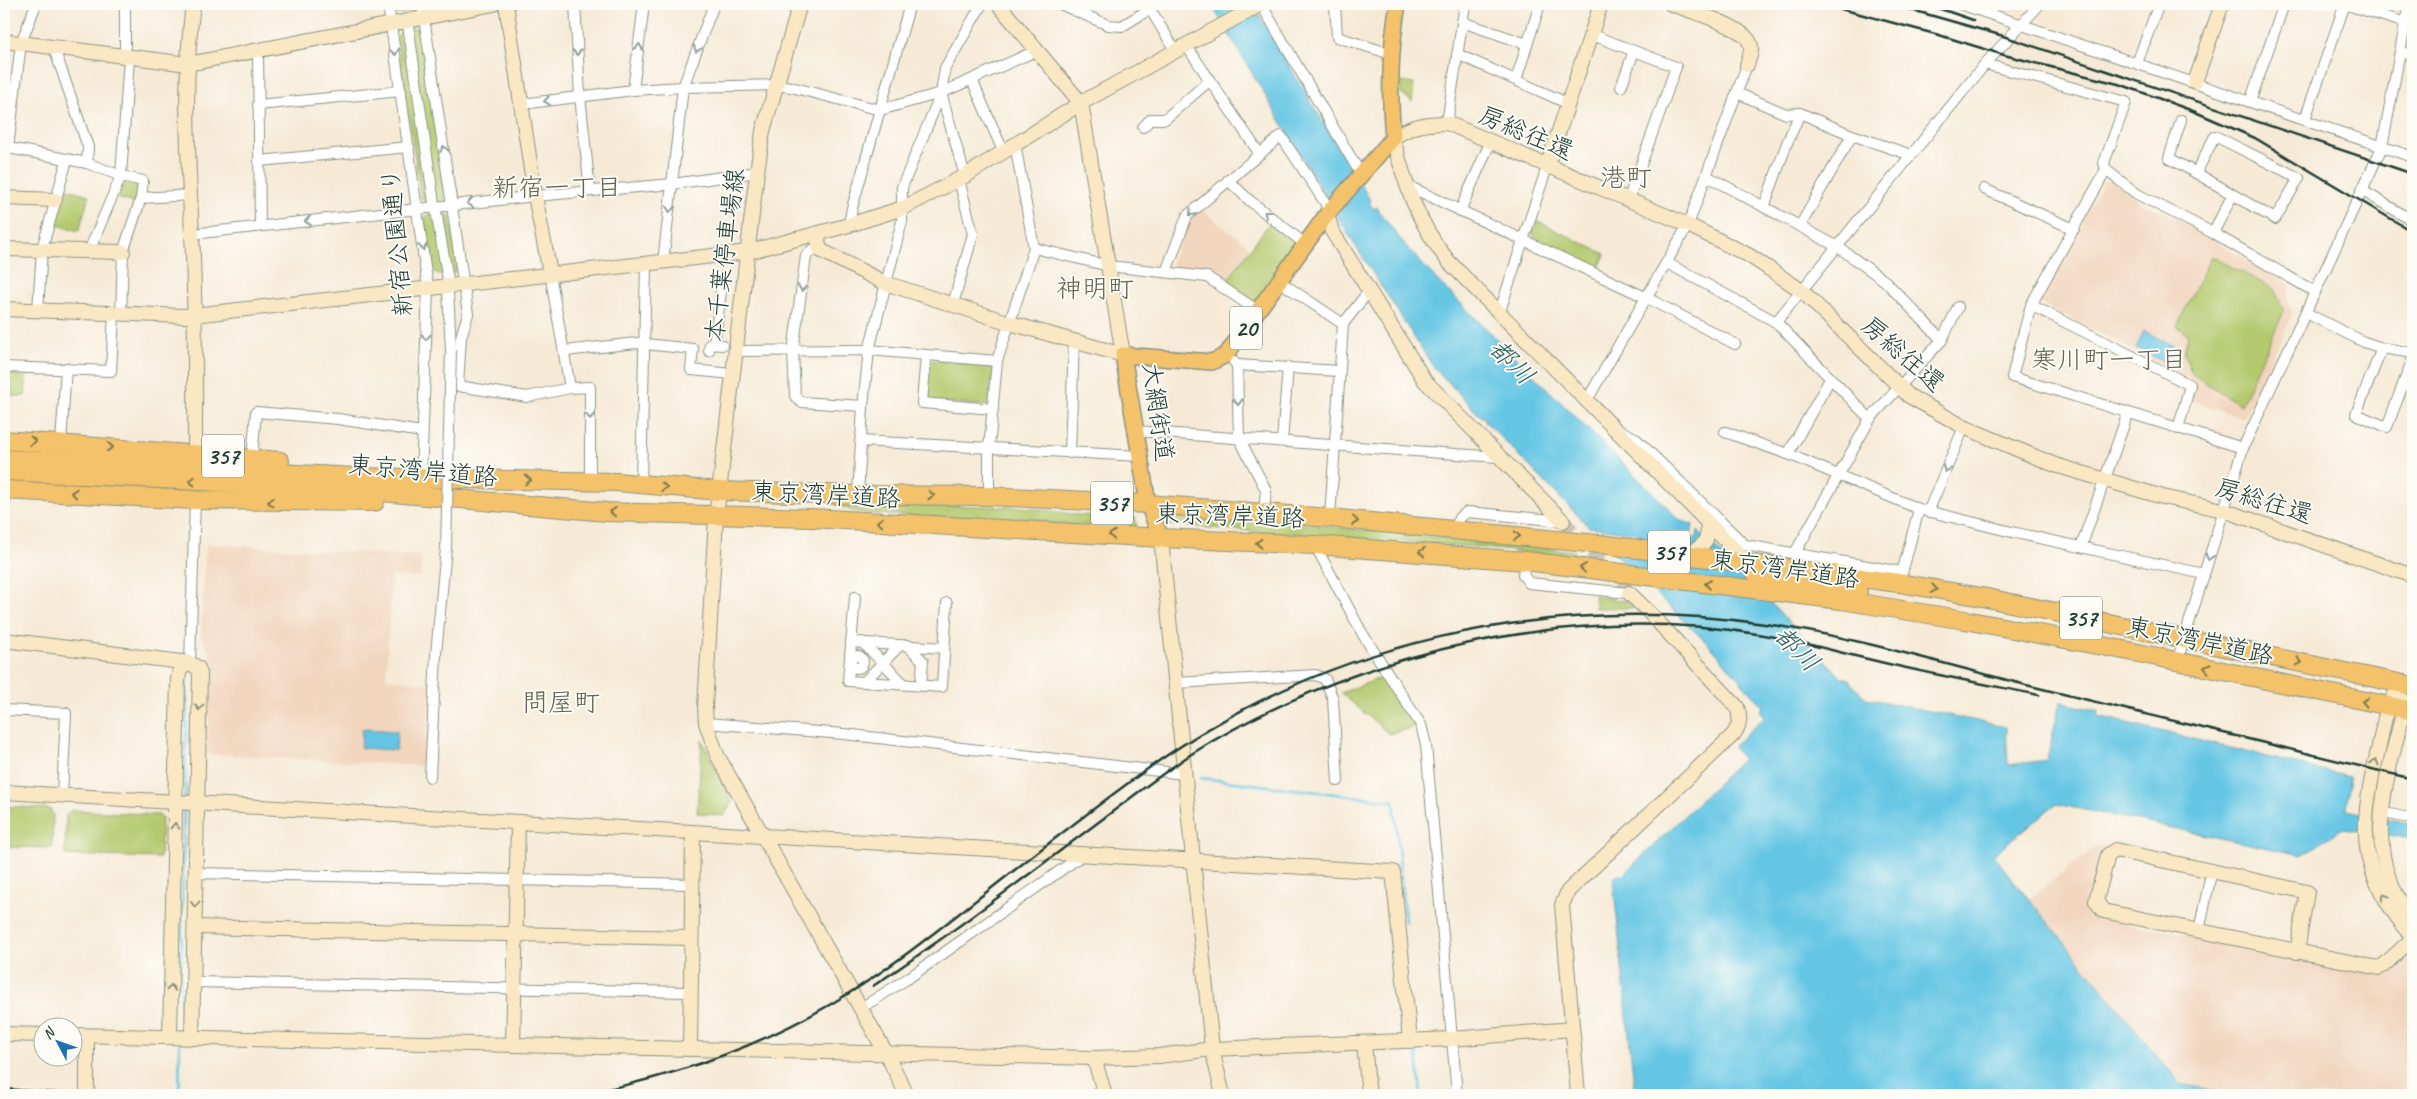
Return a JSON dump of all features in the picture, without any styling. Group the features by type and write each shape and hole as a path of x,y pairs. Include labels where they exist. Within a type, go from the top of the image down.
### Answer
{"highway":[{"name":"357","path":"4,440 252,459 359,470 384,476"},
{"name":"東京湾岸道路","path":"4,459 357,477 384,476 590,482 720,491 989,496 1148,504 1330,518 1608,545 1738,561 1901,577 1982,597 2408,685"},
{"name":"東京湾岸道路","path":"4,471 336,488 470,499 503,504 716,517 820,519 1315,545 1525,561 1841,600 1964,620 2129,651 2402,709"},
{"name":"357","path":"4,490 195,500 320,503 362,502 469,506 503,504"},
{"path":"1738,561 1770,580 1833,587 2052,627 2129,651"}],"main road":[{"path":"1393,138 1389,90 1391,54 1398,4"},
{"name":"20","path":"1232,360 1258,311 1305,244 1360,173 1393,138"},
{"name":"大網街道","path":"1161,538 1148,504 1123,355 1212,362 1232,360"}],"street":[{"path":"4,367 111,371 123,252 141,198 144,180 121,176 87,164 6,147 21,43 36,4"},
{"path":"89,252 121,176 127,58 125,4"},
{"path":"193,4 187,47 194,314 195,454"},
{"name":"新宿公園通り","path":"388,4 428,288 421,478"},
{"path":"4,41 127,58 188,64 391,24 419,9 494,4"},
{"path":"506,4 535,196 565,351 570,388"},
{"path":"575,4 580,96 590,191"},
{"path":"633,90 644,4"},
{"path":"663,263 683,86 714,4"},
{"name":"本千葉停車場線","path":"800,4 763,131 757,172 716,517 705,687 706,723 717,755 886,1052 907,1095"},
{"path":"849,225 852,208 910,4"},
{"path":"858,495 860,440 869,350 902,221 902,187 941,93 945,68 982,4"},
{"path":"863,406 800,402 795,396 793,351 806,256 812,250 820,250 885,283 1010,323 1123,355 1081,103 998,4"},
{"path":"1060,4 1108,25 1122,26 1148,6 1209,80 1259,153"},
{"path":"4,309 117,314 194,314 550,273 646,265 748,252 849,225 903,208 962,178 1081,103 1261,4 1360,173"},
{"path":"1335,4 1337,37 1391,54"},
{"path":"1447,123 1465,4"},
{"path":"1516,80 1540,4"},
{"path":"1498,314 1601,4"},
{"path":"1586,402 1688,226 1751,50 1750,42 1741,31 1671,4"},
{"path":"1960,4 2022,23 2413,157"},
{"path":"1776,322 1984,64 2040,4"},
{"path":"2137,63 2159,4"},
{"path":"2195,82 2222,4"},
{"path":"2250,102 2284,4"},
{"path":"2305,119 2345,4 2406,23"},
{"path":"2177,662 2243,448 2382,147 2409,4"},
{"path":"419,9 465,284 468,314 461,337 458,386 527,397 570,388 590,387 590,482"},
{"path":"1462,22 1527,44"},
{"path":"408,25 435,207 448,280"},
{"path":"1590,34 1676,67 1628,201"},
{"path":"54,48 88,147 87,164"},
{"path":"522,104 633,90 683,86 776,86 792,87 880,110 941,93 1038,50"},
{"path":"258,51 260,226"},
{"path":"1621,87 1634,51"},
{"path":"2401,51 2413,56"},
{"path":"1457,54 1569,104"},
{"path":"1984,64 2126,102 2104,163 2106,170 2137,194 2213,233 2315,292"},
{"path":"972,80 1009,148 1034,248 997,361 989,448 989,496"},
{"path":"1143,127 1151,120 1165,119 1209,80"},
{"path":"258,105 401,91"},
{"path":"941,93 962,178 973,234 953,304"},
{"path":"1737,93 1786,114 1800,113 1852,135 1911,154"},
{"path":"1764,207 1800,113"},
{"path":"2181,120 2169,158 2232,196 2275,219 2299,178 2215,136 2196,173"},
{"name":"房総往還","path":"1393,138 1416,126 1447,123 1548,168 1688,226 1750,256 1802,292 1920,404 1964,427 2055,465 2163,497 2223,510 2413,576"},
{"path":"1800,226 1852,135"},
{"path":"1166,272 1188,216 1280,136 1326,204 1332,231 1425,381 1563,521"},
{"path":"1393,138 1405,185 1423,226 1434,244 1498,314 1707,522 1738,561"},
{"path":"1460,211 1490,142"},
{"path":"259,161 409,147"},
{"path":"38,310 42,249 67,160"},
{"path":"2106,170 2031,305 2012,378 2243,448"},
{"path":"192,234 535,196 673,184 757,172"},
{"path":"1707,176 1838,247 1885,281 1942,340"},
{"path":"1228,180 1249,200 1305,244"},
{"path":"1405,185 1647,298 1735,344"},
{"path":"1984,189 2074,229"},
{"path":"2363,191 2413,221"},
{"path":"141,198 190,195"},
{"path":"2213,233 2232,196"},
{"path":"4,198 56,200"},
{"path":"817,234 820,250"},
{"path":"1034,248 1109,266 1207,276 1258,311"},
{"path":"4,249 123,252"},
{"path":"1666,264 1776,322 1870,419"},
{"path":"641,485 646,265"},
{"path":"715,346 723,277"},
{"path":"1279,281 1343,324"},
{"path":"430,777 436,654 446,548 451,350 448,291"},
{"path":"1330,518 1343,324 1369,291"},
{"path":"2031,305 2190,385 2178,429"},
{"path":"1795,554 1870,419 1942,340 1958,307"},
{"path":"2306,313 2364,342 2382,348 2413,353"},
{"path":"1070,453 1074,342"},
{"path":"565,351 636,343 693,349 691,370 733,374"},
{"path":"2382,348 2356,414 2387,428 2413,358"},
{"path":"736,351 869,350 997,361"},
{"path":"926,355 922,403 993,409"},
{"path":"1264,512 1266,490 1238,438 1232,360 1339,371"},
{"path":"1282,441 1288,367"},
{"path":"61,443 66,368"},
{"path":"1788,454 1830,379"},
{"path":"252,459 256,412 338,419 422,432"},
{"path":"2081,547 2128,413"},
{"path":"1610,426 1635,438 1745,545 1901,577 1924,510 1964,427"},
{"path":"1135,432 1498,457"},
{"path":"1725,432 1788,454 1924,510 2204,574"},
{"path":"860,440 1140,456"},
{"path":"190,663 195,500"},
{"path":"1455,530 1459,518 1468,512 1563,521"},
{"path":"1686,554 1698,550 1706,543 1709,531 1707,522"},
{"path":"1161,538 1212,1049 1224,1095"},
{"path":"1315,545 1362,633 1421,725 1426,745 1458,1095"},
{"path":"1525,561 1523,575 1530,583 1629,593 1649,612 1736,707 1740,716 1739,727 1733,736 1568,891 1563,898 1562,906 1578,1095"},
{"path":"854,597 851,661 848,680 942,687 948,603"},
{"path":"4,640 190,663 198,668 200,674 194,982 181,1037"},
{"path":"851,642 944,648"},
{"path":"862,642 870,662 904,684"},
{"path":"851,661 853,666 857,668 904,645"},
{"path":"904,645 923,661 921,685"},
{"path":"838,660 851,661"},
{"path":"864,682 870,662"},
{"path":"181,1037 176,802 178,679 180,669 190,663"},
{"path":"1176,683 1316,675 1325,679 1333,699 1338,780"},
{"path":"2408,685 2380,812 2382,850 2393,887 2398,898 2413,918"},
{"path":"2297,952 2307,892 2212,869 2115,850 2108,855 2096,901 2103,911 2297,952 2379,968 2384,966 2413,937 2380,889 2368,858 2365,836 2365,810 2402,709"},
{"path":"4,710 66,714 62,796"},
{"path":"706,723 844,734 1184,774"},
{"path":"4,792 417,815 693,834 1393,872 1415,1041"},
{"path":"2380,812 2413,819"},
{"path":"513,1044 518,823"},
{"path":"690,1049 689,992 693,834"},
{"path":"861,1008 910,977 1081,856"},
{"path":"2199,931 2212,869"},
{"path":"196,874 691,884"},
{"path":"195,927 690,938"},
{"path":"194,982 689,992"},
{"path":"82,1036 1094,1058 1159,1056 1212,1049 1452,1039 1572,1029"},
{"path":"4,1034 32,1035"},
{"path":"86,1095 87,1036"},
{"path":"1364,1044 1369,1095"},
{"path":"1094,1058 1105,1095"}],"shaded area":[{"path":"2111,179 2145,206 2155,208 2180,220 2290,285 2287,298 2293,313 2244,418 2189,400 2195,382 2042,304 2039,300 2103,182"},
{"path":"1199,208 1250,247 1224,282 1204,272 1175,268 1171,263 1191,216"},
{"path":"206,544 421,556 420,577 392,576 386,678 431,684 425,766 207,754 210,653 201,638"},
{"path":"2098,845 2105,846 2091,913 2096,918 2384,972 2404,952 2413,959 2413,1095 2241,1095 2180,1083 2029,899"}],"green space":[{"path":"392,4 417,4 415,11 397,14 393,11"},
{"path":"416,28 422,31 447,195 443,201 426,202 421,198 397,37 401,31"},
{"path":"1401,82 1414,84 1412,102 1401,93"},
{"path":"125,182 137,182 140,187 135,204 118,198"},
{"path":"64,188 89,195 79,231 54,224"},
{"path":"444,212 450,216 458,267 454,273 437,274 432,270 424,219 428,214"},
{"path":"1271,221 1298,243 1258,300 1252,301 1225,283"},
{"path":"1537,221 1605,254 1598,271 1537,241 1532,233"},
{"path":"2211,256 2274,289 2284,311 2241,405 2192,374 2184,353 2188,334 2177,326"},
{"path":"928,361 987,365 993,369 990,402 987,406 928,401 925,398"},
{"path":"4,371 27,372 25,396 4,396"},
{"path":"832,503 1023,507 1079,515 1135,517 1137,525 1135,528 872,514 852,511"},
{"path":"1192,516 1252,519 1573,551 1579,558 1475,547 1169,525 1167,521 1169,518"},
{"path":"1594,595 1629,602 1639,608 1595,608"},
{"path":"1383,677 1419,726 1389,734 1341,693"},
{"path":"702,740 732,802 724,816 697,813"},
{"path":"4,806 50,809 53,814 52,848 4,847"},
{"path":"71,810 159,815 162,819 160,858 65,855 66,815"}],"water":[{"path":"1211,4 1252,4 1370,200 1369,202 1373,209 1376,207 1404,244 1437,280 1680,520 1693,525 1691,535 1682,539 1589,527 1485,421 1484,416 1482,418 1432,365 1346,231 1348,230 1343,226"},
{"path":"2144,331 2176,347 2167,364 2136,348"},
{"path":"1698,531 1769,601 1841,677 1850,679 1853,685 1866,698 2006,727 2008,765 2047,760 2060,702 2099,711 2098,716 2350,777 2346,810 2413,824 2413,839 2343,828 2302,855 2056,804 1993,855 2180,1084 2238,1095 1635,1095 1613,879 1619,873 1622,876 1743,759 1733,747 1765,716 1760,711 1763,707 1714,650 1593,532 1687,544 1697,537"},
{"path":"362,729 397,731 396,750 361,748"}],"waterway":[{"name":"都川","path":"1632,519 1668,555"},
{"path":"185,799 187,678"},
{"path":"1201,778 1394,801 1405,922"},
{"path":"180,1034 184,807"},
{"path":"179,1095 180,1042"},
{"path":"1416,1044 1421,1095"}],"tunnel":[{"path":"1563,521 1629,593"}],"railway":[{"path":"1822,4 1939,35 2004,55 2122,85 2193,111 2255,138 2413,232"},
{"path":"1891,4 2000,35 2413,174"},
{"path":"1926,4 1973,20"},
{"path":"579,1095 644,1080 709,1060 771,1035 831,1004 909,952 1142,773 1211,727 1284,690 1360,660 1438,637 1519,623 1600,616 1682,616 1798,629 1864,643 2026,685 2413,779"},
{"path":"873,986 959,926 1193,753 1256,718 1323,687 1393,663 1465,644 1538,631 1612,625 1685,626 1757,634 2039,695"},
{"path":"4,1089 83,1095"}],"district":[{"name":"港町","path":"1626,177"},
{"name":"新宿一丁目","path":"557,187"},
{"name":"神明町","path":"1095,288"},
{"name":"寒川町一丁目","path":"2109,359"},
{"name":"問屋町","path":"561,702"}]}
